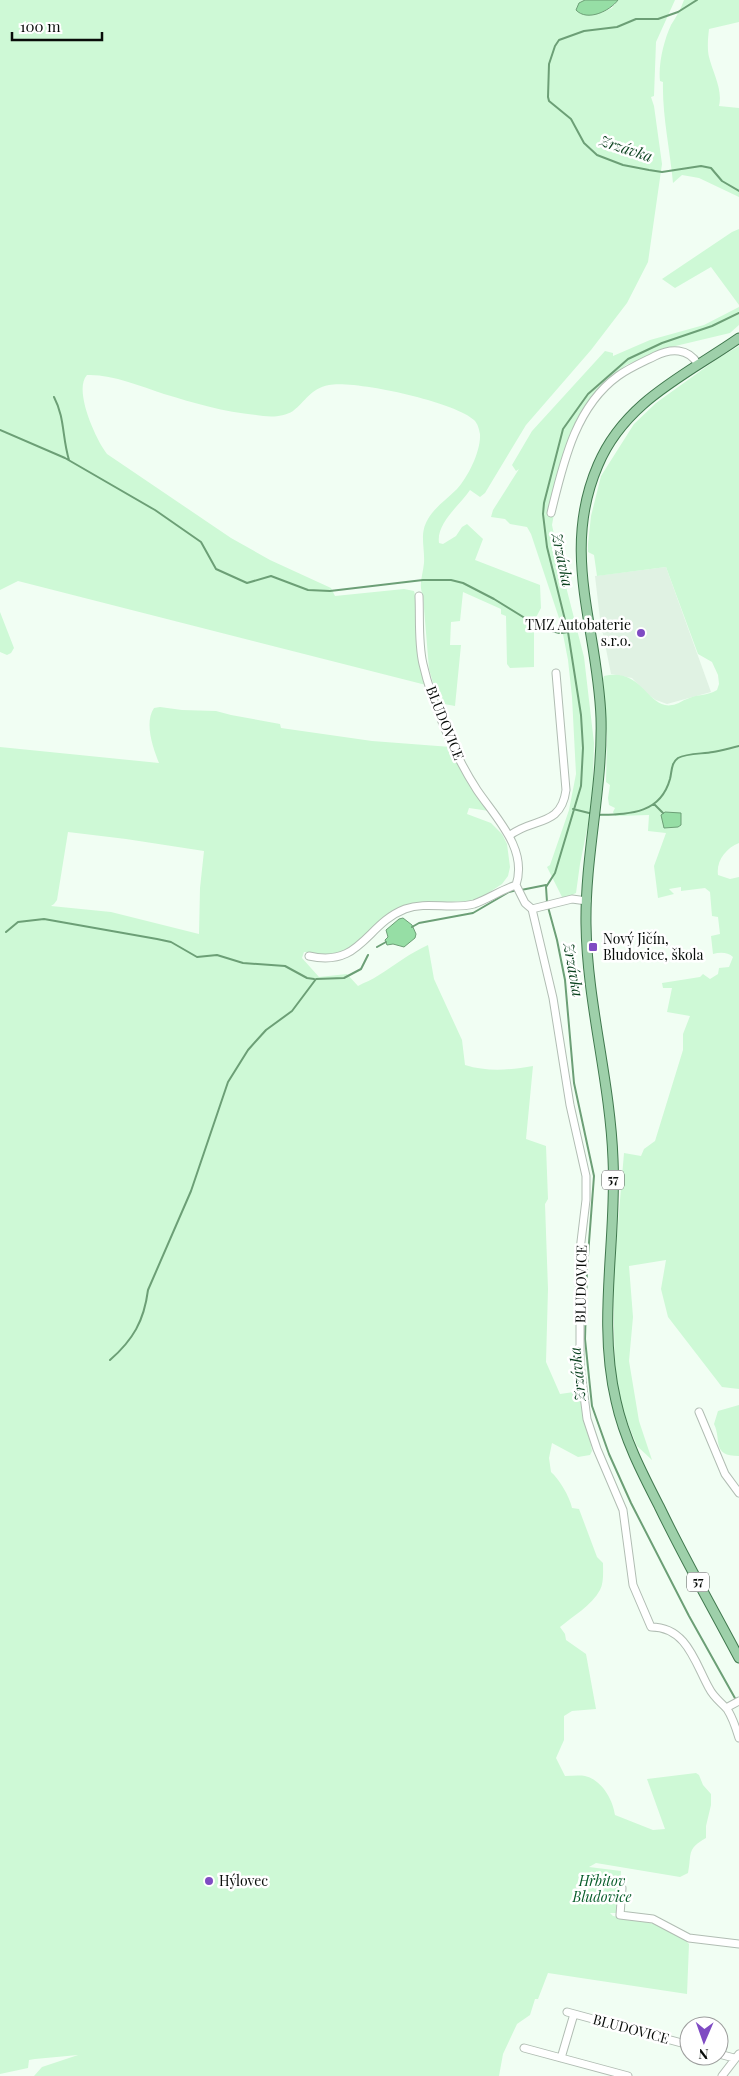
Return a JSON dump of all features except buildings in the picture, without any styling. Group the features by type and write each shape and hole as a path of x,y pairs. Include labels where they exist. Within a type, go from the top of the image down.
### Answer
{"main road":[{"name":"57","path":"739,338 656,392 620,428 599,463 584,508 580,560 600,705 601,748 586,921 589,976 609,1115 613,1160 607,1318 613,1390 622,1424 638,1464 739,1658"}],"street":[{"path":"551,513 562,468 578,426 595,397 618,375 662,353 672,350 682,351 691,356 698,364"},
{"name":"BLUDOVICE","path":"419,596 423,663 431,693 467,774 509,836 517,856 519,870 516,885 525,903 535,908 553,998 570,1105 586,1176 586,1200 580,1250 580,1364 587,1419 596,1449 623,1510 633,1585 651,1627 670,1630 682,1639 696,1661 709,1689 718,1702 728,1706 739,1738"},
{"path":"509,836 522,826 542,821 558,812 563,806 566,790 556,673"},
{"path":"309,956 321,958 336,957 352,950 391,917 405,909 424,906 473,904 502,889 516,885"},
{"path":"535,908 572,899 587,901"},
{"path":"699,1412 725,1474 739,1493"},
{"path":"728,1706 739,1701"},
{"path":"622,1888 620,1915 653,1919 689,1938 739,1944"},
{"name":"BLUDOVICE","path":"560,2058 570,2012 679,2042"},
{"path":"524,2048 628,2076"},
{"path":"722,2076 736,2056"}],"shaded area":[{"path":"585,0 618,0 610,8 598,14 586,15 576,10 579,3"},
{"path":"666,567 711,692 667,704 647,694 632,678 611,674 600,619 595,576"},
{"path":"665,812 681,813 681,825 664,828 661,815"},
{"path":"403,918 412,925 416,934 415,938 404,947 393,944 387,945 385,940 388,937 386,930"}],"green space":[{"path":"0,0 585,0 579,3 601,13 612,8 618,0 675,0 656,42 654,96 651,97 654,106 662,164 648,262 627,303 591,350 526,425 485,493 480,497 470,490 445,521 439,536 439,543 443,544 456,536 462,527 467,524 483,539 475,560 540,585 541,608 534,621 534,667 510,668 507,664 506,616 501,614 501,609 463,592 460,621 451,622 450,645 461,645 455,706 439,703 429,669 421,587 424,563 424,530 431,515 457,489 465,478 476,456 480,434 474,420 463,413 427,400 381,389 342,384 329,385 317,389 293,411 284,415 265,416 209,407 106,376 87,375 83,382 84,403 92,427 107,454 231,538 270,560 331,588 335,596 404,589 414,591 418,606 426,685 18,581 0,590"},
{"path":"684,0 739,0 739,22 709,29 708,47 709,57 719,88 719,106 739,108 739,197 699,178 682,175 673,183 665,119 663,82 660,81 660,67 668,31"},
{"path":"739,229 739,305 711,267 675,288 662,279 732,232"},
{"path":"739,307 739,325 730,333 667,348 626,365 592,395 578,419 557,497 552,525 584,657 594,743 593,781 590,815 576,893 563,899 547,867 550,865 569,810 576,774 568,660 561,624 531,534 527,527 510,524 505,519 491,517 493,510 519,469 516,471 512,465 532,431 605,351 613,353 613,356 650,340 704,325"},
{"path":"739,346 739,843 730,848 720,860 718,875 730,879 739,877 739,1389 722,1387 668,1317 661,1289 666,1260 629,1266 633,1317 629,1361 639,1421 652,1460 637,1446 624,1414 615,1375 613,1283 624,1153 641,1156 644,1149 655,1141 683,1050 683,1034 690,1016 667,1012 672,988 663,988 662,983 700,977 703,974 710,979 718,974 719,968 729,967 733,957 724,953 713,954 711,936 720,934 718,917 712,916 710,892 705,888 681,891 681,887 669,889 674,894 658,898 654,866 666,833 648,831 649,815 615,816 613,812 615,808 609,805 610,785 606,782 607,737 603,679 604,676 618,675 629,678 659,703 667,705 713,692 717,690 719,684 718,675 712,662 698,654 666,567 597,576 594,555 588,552 588,544 591,516 601,476 634,424 656,403 717,359"},
{"path":"0,612 14,648 7,655 0,652"},
{"name":"Hřbitov Bludovice","path":"154,708 216,711 280,724 281,728 372,741 451,747 489,811 469,808 467,814 491,823 502,834 507,844 510,867 508,876 502,884 482,897 471,901 414,903 347,950 331,955 304,952 302,958 319,977 347,974 358,986 428,945 434,979 462,1040 465,1065 499,1070 533,1066 526,1139 546,1146 548,1199 545,1204 548,1289 546,1362 560,1394 581,1391 592,1451 590,1455 578,1457 552,1443 549,1458 551,1472 564,1488 572,1508 579,1509 597,1557 603,1563 603,1577 600,1590 587,1606 560,1627 565,1634 566,1640 586,1654 596,1709 572,1711 564,1716 564,1740 556,1758 565,1776 585,1776 597,1782 606,1791 615,1815 653,1830 665,1829 647,1779 696,1773 711,1794 711,1805 706,1826 706,1838 695,1845 691,1852 688,1873 680,1877 596,1863 589,1867 621,1871 618,1913 610,1913 613,1916 664,1927 682,1937 689,1944 687,1994 548,1973 538,1999 535,1999 530,2015 517,2024 503,2054 499,2076 34,2076 42,2067 78,2055 29,2060 28,2068 0,2074 0,747 159,763 152,743 150,728 151,714","holes":["68,832 204,851 200,888 199,934 111,912 51,906 57,900"]},
{"path":"739,1405 739,1456 724,1453 721,1450 714,1424 718,1411"}],"waterway":[{"name":"Zrzávka","path":"697,0 678,12 658,19 636,19 617,27 584,31 559,40 549,64 548,97 549,101 571,119 584,143 597,155 623,165 662,172 701,166 711,168 722,181 739,191"},
{"name":"Zrzávka","path":"547,902 546,887 555,873 581,786 583,748 581,715 568,632 547,547 543,514 544,503 563,429 588,394 628,359 662,343 712,326 739,313"},
{"path":"54,397 62,420 69,460"},
{"path":"0,430 65,458 155,510 201,542 216,569 247,583 271,576 308,590 330,591 423,580 451,580 463,583 494,599 541,628 559,633"},
{"name":"Zrzávka","path":"562,633 568,632"},
{"path":"597,815 631,813 651,806 659,800 665,791 673,765 678,758 739,746"},
{"path":"654,804 663,813"},
{"path":"573,809 593,814"},
{"path":"521,890 546,885"},
{"path":"412,927 419,923 473,913 509,892 517,890"},
{"name":"Zrzávka","path":"548,907 565,980 574,1083 594,1176 587,1269 585,1339 592,1406 609,1454 631,1503 689,1616 736,1700"},
{"path":"6,932 18,922 44,919 171,942 197,957 217,955 243,963 285,966 307,978 314,979"},
{"path":"377,947 386,942"},
{"path":"110,1360 125,1345 136,1329 144,1311 148,1290 191,1191 228,1082 248,1050 266,1030 292,1011 316,979 344,978 361,969 368,955"}],"place":[{"name":"TMZ Autobaterie s.r.o.","path":"641,633"},
{"name":"Nový Jičín, Bludovice, škola","path":"593,947"},
{"name":"Hýlovec","path":"209,1881"}]}
